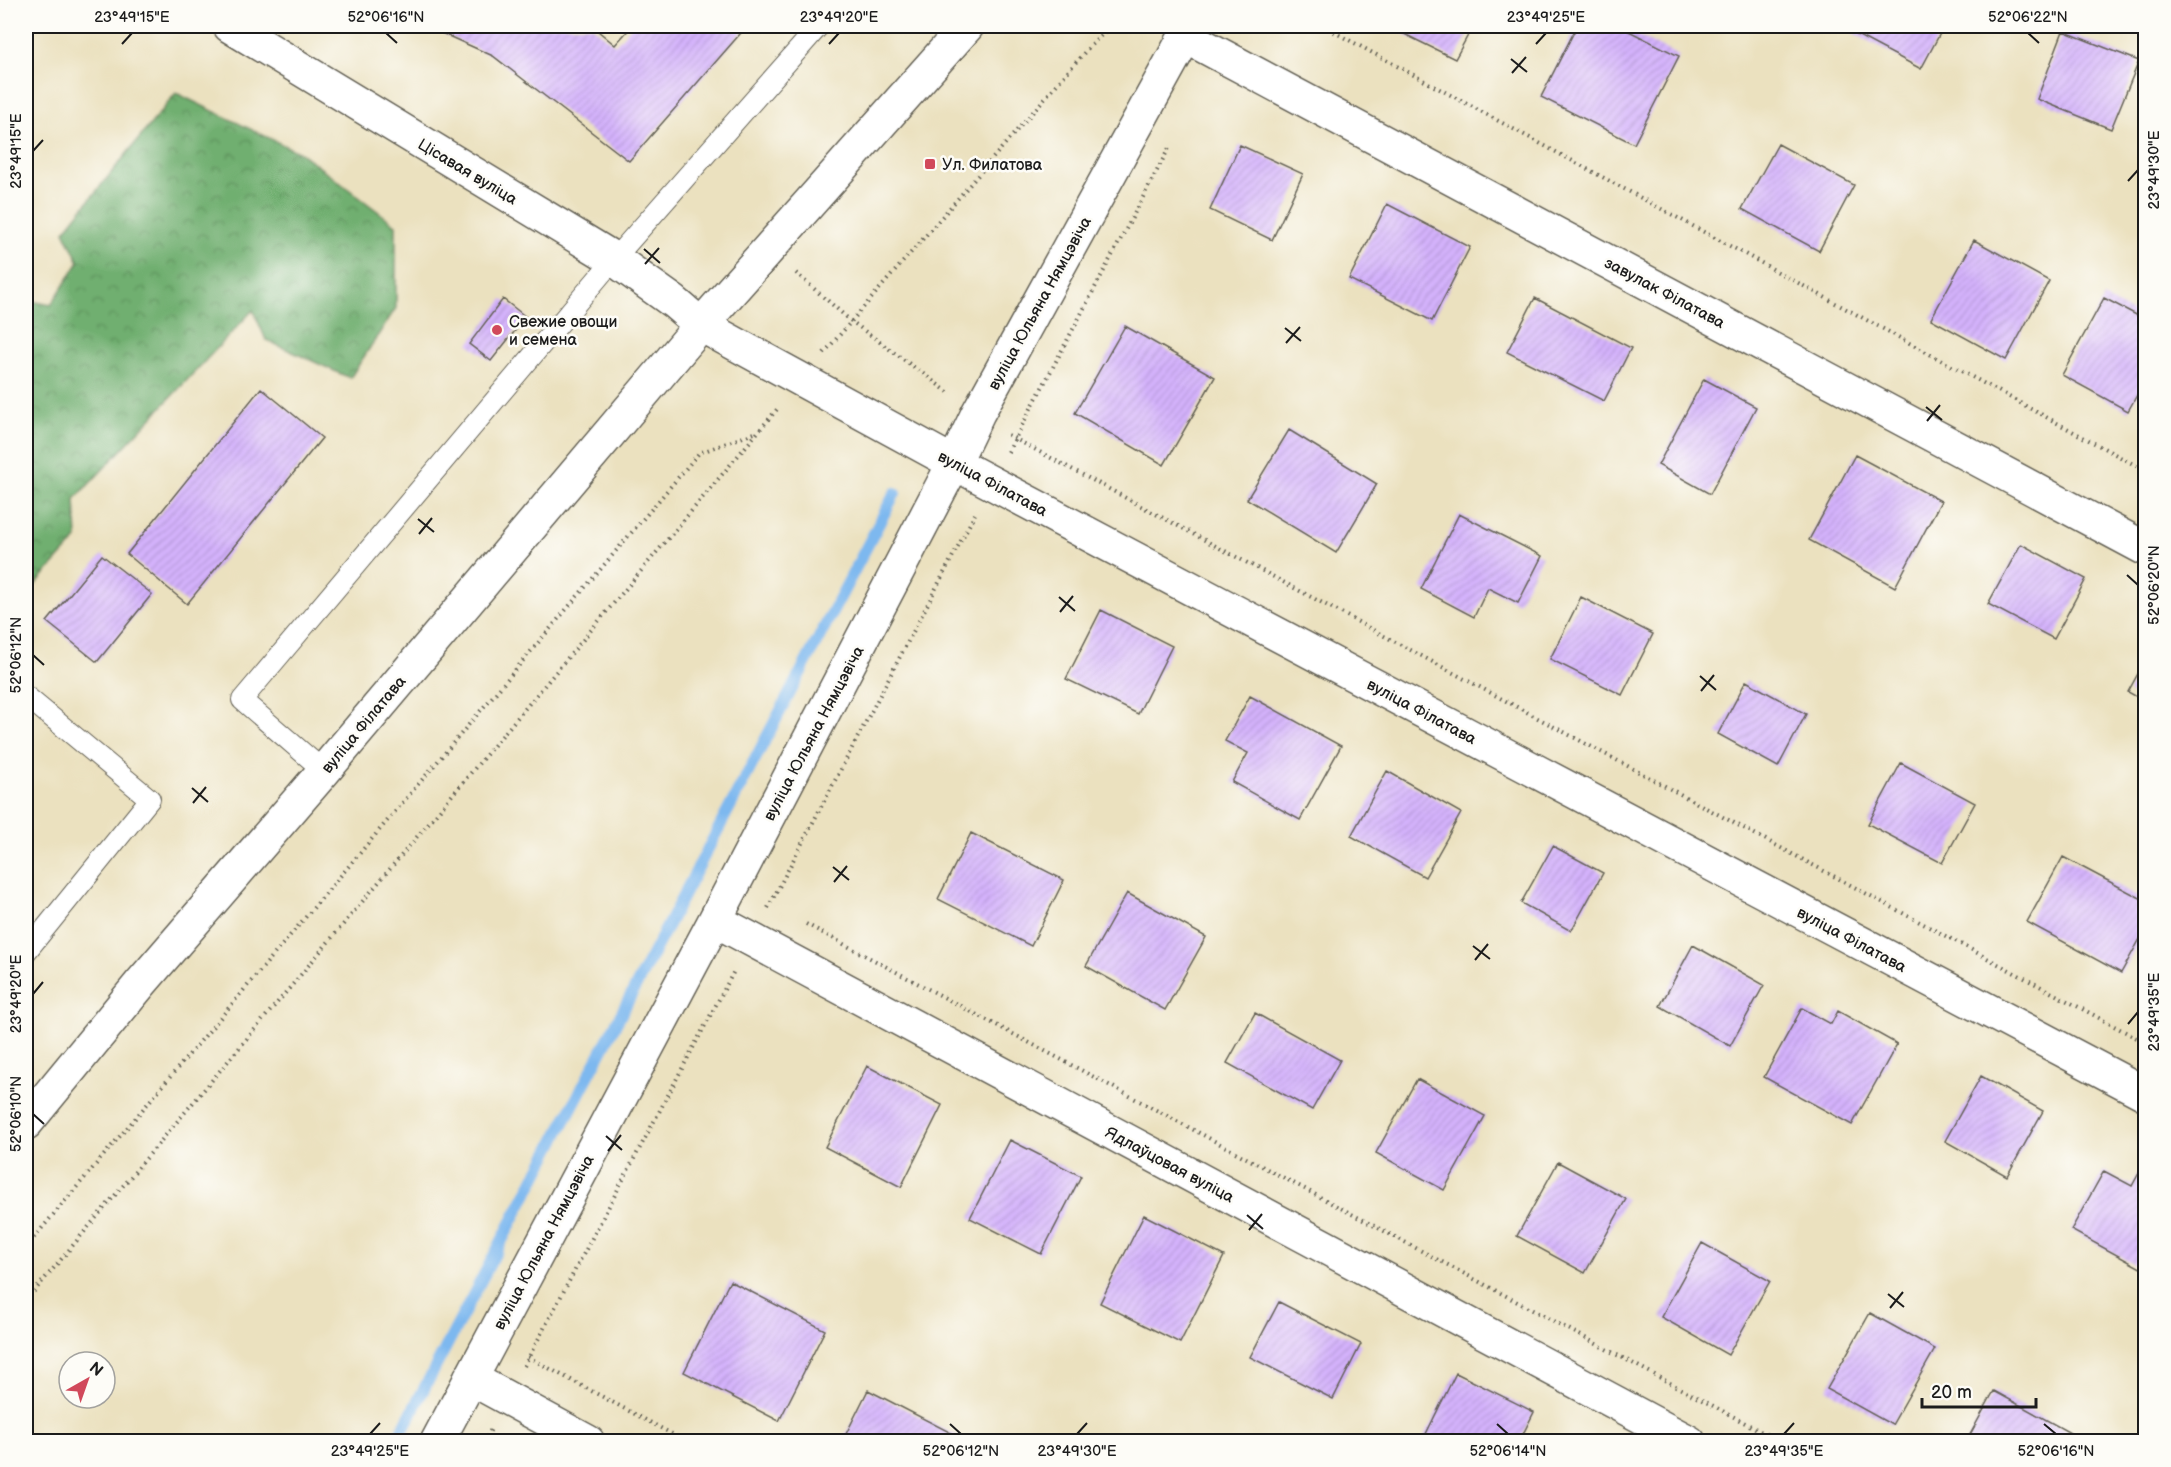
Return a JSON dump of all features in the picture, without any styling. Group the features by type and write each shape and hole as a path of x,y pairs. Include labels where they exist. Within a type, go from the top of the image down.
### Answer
{"street":[{"name":"Цісавая вуліца","path":"230,26 614,259 674,302 701,325"},
{"name":"вуліца Філатава","path":"26,1123 141,983 324,771 701,325 967,26"},
{"name":"вуліца Юльяна Нямцэвіча","path":"437,1442 715,921 978,413 1188,31"},
{"name":"завулак Філатава","path":"1188,31 2145,549"},
{"name":"вуліца Філатава","path":"701,325 991,483 2145,1094"},
{"name":"Ядлаўцовая вуліца","path":"715,921 1689,1442"},
{"path":"470,1378 588,1442"}],"lane":[{"path":"324,771 242,700 614,259 819,26"},
{"path":"26,696 150,799 26,952"}],"path":[{"path":"26,1301 858,312 1090,46 1111,26"},
{"path":"1323,26 2145,471"},
{"path":"2127,26 2145,33"},
{"path":"484,1442 1169,147"},
{"path":"26,1247 699,453 758,432"},
{"path":"1014,440 2145,1043"},
{"path":"770,905 780,910"},
{"path":"801,922 1781,1442"},
{"path":"528,1357 687,1442"}],"green space":[{"path":"176,93 302,154 396,225 396,308 350,378 266,340 253,310 75,499 77,539 32,588 26,590 26,300 51,305 79,262 64,231"}],"building":[{"path":"426,26 592,26 615,45 632,26 747,26 629,161 493,56"},
{"path":"1388,26 1473,26 1455,59"},
{"path":"1577,26 1619,26 1679,56 1634,144 1541,97"},
{"path":"1840,26 1944,26 1921,69"},
{"path":"2063,31 2139,61 2111,129 2037,99"},
{"path":"1778,144 1854,185 1819,251 1742,209"},
{"path":"1240,145 1303,174 1272,240 1210,210"},
{"path":"1387,204 1470,247 1432,321 1349,279"},
{"path":"1974,240 2049,281 2006,360 1931,319"},
{"path":"1535,298 1631,348 1604,401 1507,352"},
{"path":"2104,298 2146,320 2146,379 2128,411 2062,375"},
{"name":"Свежие овощи и семена","path":"503,299 526,317 491,361 469,344"},
{"path":"1125,326 1215,377 1164,465 1075,413"},
{"path":"1704,379 1756,407 1710,494 1658,465"},
{"path":"261,388 322,438 187,604 127,554"},
{"path":"1289,430 1377,484 1336,553 1247,499"},
{"path":"1855,455 1941,501 1895,587 1809,540"},
{"path":"1459,514 1542,556 1518,603 1488,588 1474,617 1421,589"},
{"path":"2021,544 2086,579 2054,639 1988,604"},
{"path":"102,555 152,594 97,662 47,622"},
{"path":"1581,597 1653,634 1622,695 1550,659"},
{"path":"1101,610 1172,646 1138,714 1066,679"},
{"path":"2146,659 2146,702 2128,692"},
{"path":"1746,681 1806,714 1778,767 1718,734"},
{"path":"1250,696 1341,746 1300,820 1232,782 1248,753 1225,741"},
{"path":"1901,763 1975,803 1942,863 1868,824"},
{"path":"1387,771 1461,813 1425,877 1351,836"},
{"path":"971,833 1064,880 1031,946 938,899"},
{"path":"1553,846 1603,873 1571,931 1521,903"},
{"path":"2063,857 2146,901 2146,928 2121,973 2027,922"},
{"path":"1127,893 1206,937 1165,1010 1086,966"},
{"path":"1693,945 1764,985 1730,1046 1660,1006"},
{"path":"1802,1008 1831,1024 1838,1011 1897,1044 1852,1125 1764,1077"},
{"path":"1255,1013 1340,1060 1312,1110 1227,1063"},
{"path":"867,1066 942,1105 901,1187 825,1147"},
{"path":"1981,1076 2043,1111 2007,1176 1945,1141"},
{"path":"1417,1079 1485,1116 1444,1190 1376,1153"},
{"path":"1010,1140 1081,1176 1041,1254 970,1218"},
{"path":"2146,1160 2146,1271 2071,1230 2104,1171 2132,1186"},
{"path":"1558,1162 1626,1199 1585,1273 1517,1236"},
{"path":"1144,1215 1224,1256 1180,1343 1100,1303"},
{"path":"1702,1243 1770,1281 1728,1355 1661,1317"},
{"path":"730,1281 825,1330 779,1421 684,1372"},
{"path":"1279,1302 1361,1344 1333,1399 1250,1357"},
{"path":"1870,1313 1935,1349 1892,1425 1827,1389"},
{"path":"1456,1373 1534,1412 1519,1442 1422,1442"},
{"path":"868,1390 963,1439 962,1442 842,1442"},
{"path":"1994,1391 2072,1434 2067,1442 1966,1442"}],"waterway":[{"path":"396,1442 895,493"}],"place":[{"name":"Ул. Филатова","path":"930,164"},
{"name":"Свежие овощи и семена","path":"497,330"}]}
